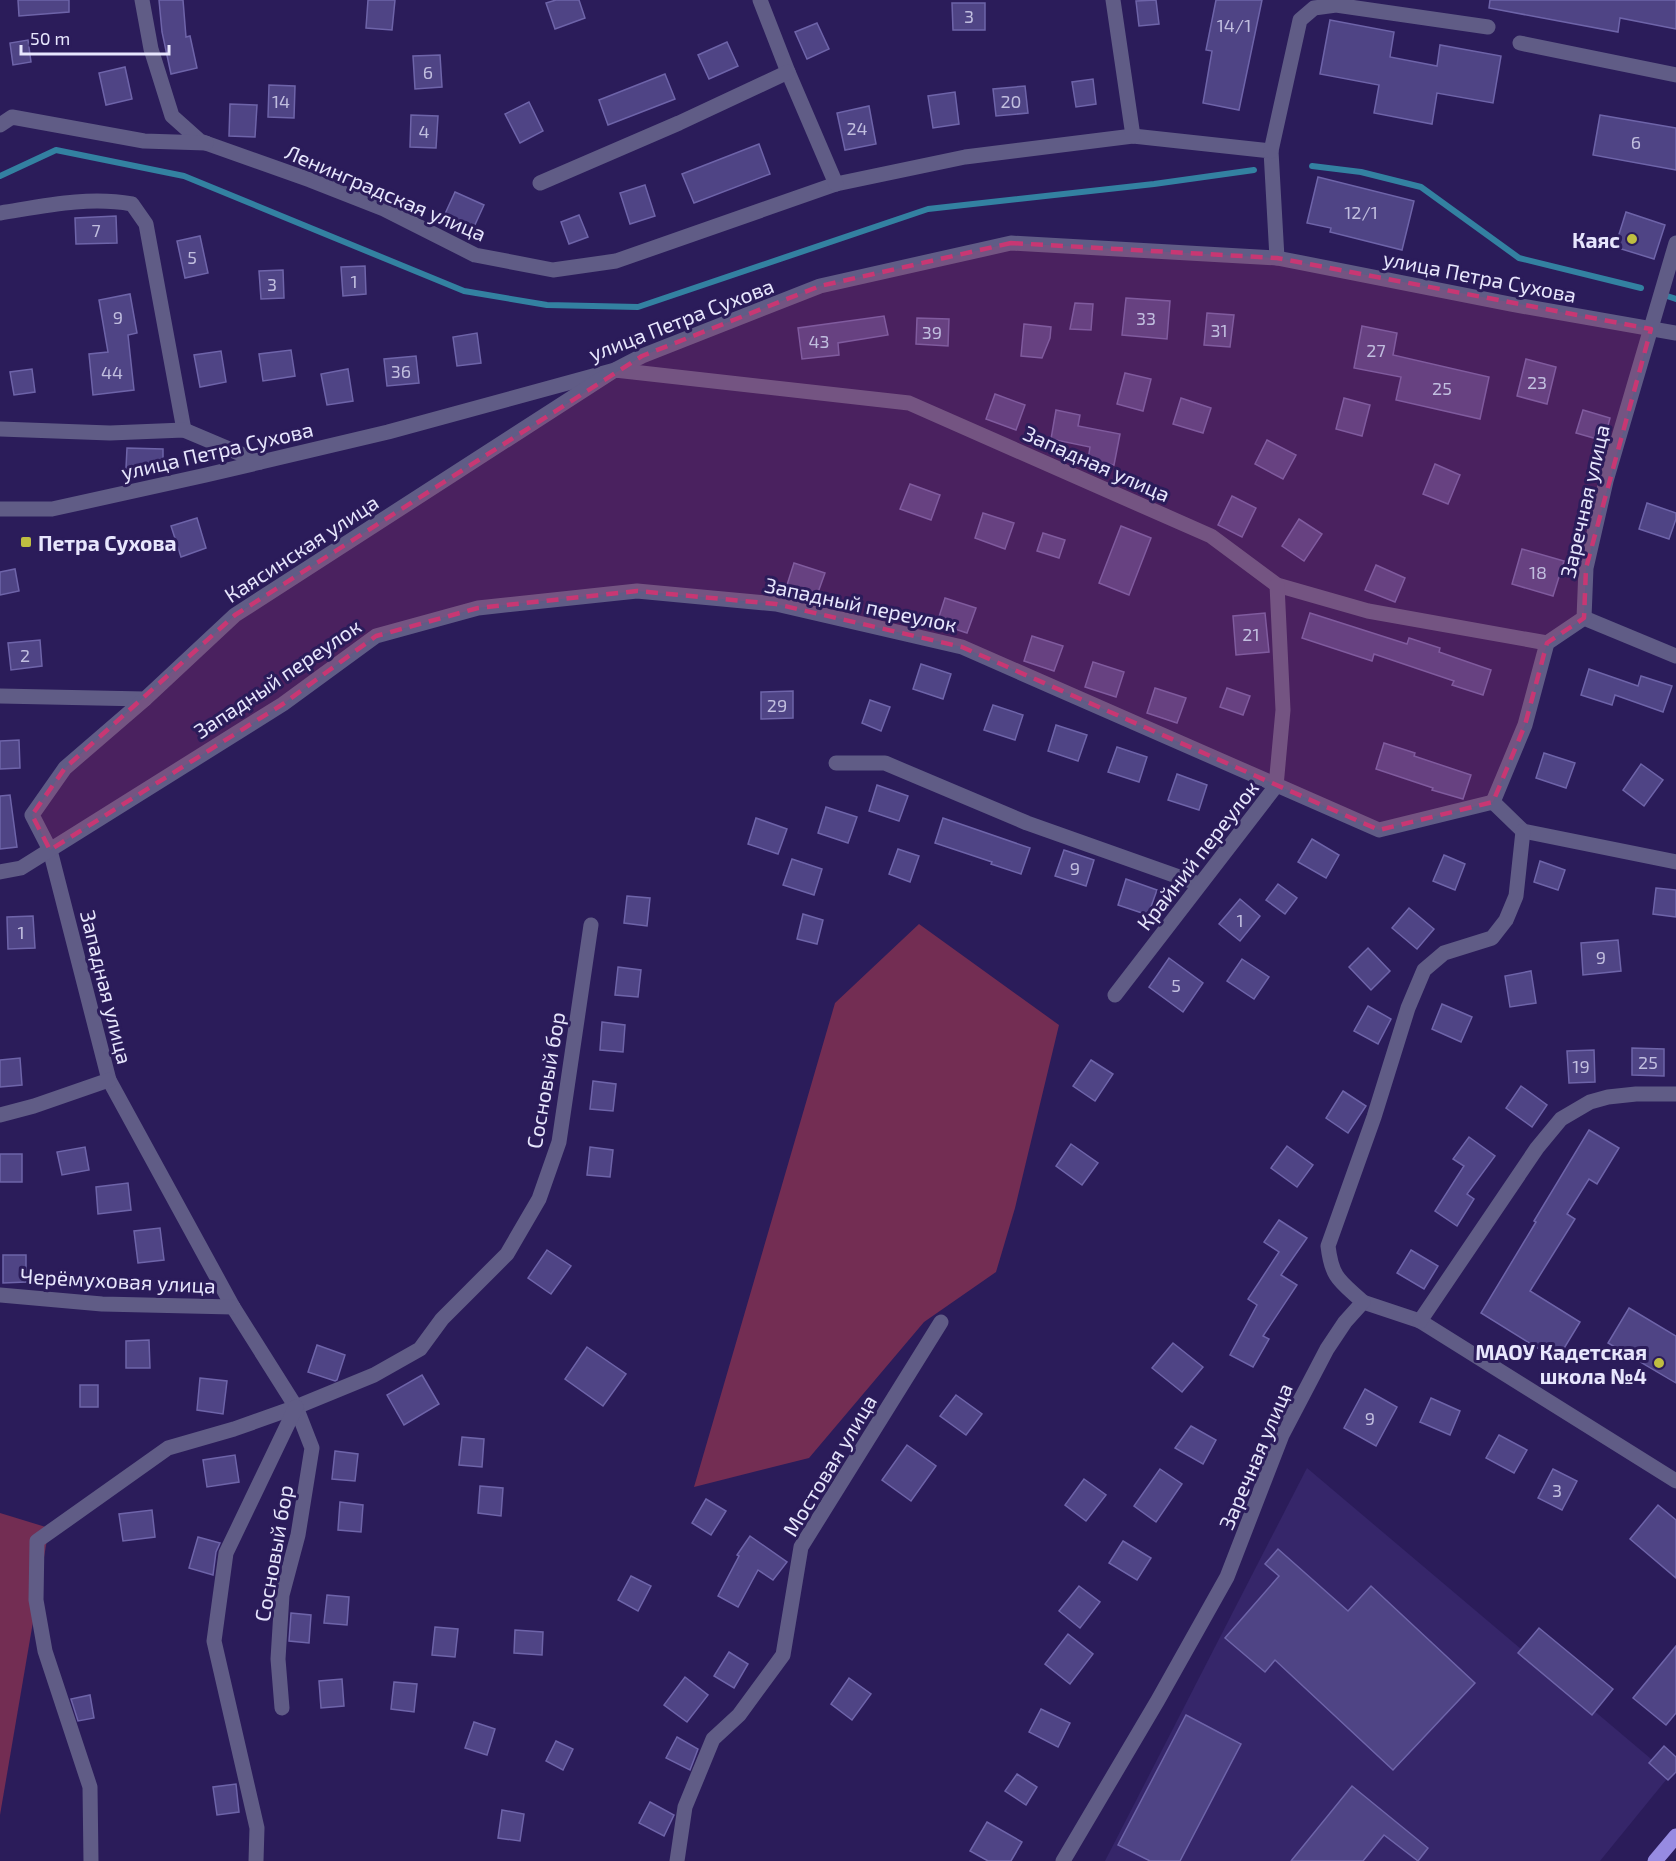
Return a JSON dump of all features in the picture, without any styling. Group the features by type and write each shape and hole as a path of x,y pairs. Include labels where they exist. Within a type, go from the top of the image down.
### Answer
{"main road":[{"path":"1655,1861 1676,1836"}],"street":[{"name":"Ленинградская улица","path":"142,0 151,49 172,116 200,141 384,209 475,255 553,270 616,261 836,184"},
{"path":"760,0 836,184 965,157 1133,136 1271,151"},
{"path":"1113,0 1133,136"},
{"path":"1277,258 1271,151 1300,20 1314,8 1336,5 1488,27"},
{"path":"1520,43 1676,75"},
{"path":"540,183 788,72"},
{"name":"Ленинградская улица","path":"0,125 12,117 144,141 206,143"},
{"path":"0,213 67,202 109,200 132,204 146,224 184,430"},
{"name":"улица Петра Сухова","path":"0,509 52,509 388,432 615,370 642,356 820,286 1011,243 1277,258 1510,304 1676,333"},
{"name":"Заречная улица","path":"1584,618 1586,568 1606,481 1676,243"},
{"name":"Западная улица","path":"615,370 909,403 1211,536 1277,585 1368,611 1547,643"},
{"name":"Каясинская улица","path":"145,699 235,615 615,370"},
{"path":"0,429 110,433 184,430 260,462"},
{"name":"Крайний переулок","path":"1115,995 1276,786 1283,710 1277,585"},
{"name":"Западный переулок","path":"0,872 21,868 283,704 375,636 478,608 637,591 776,604 962,646 1379,830 1493,802"},
{"path":"1676,656 1584,618 1547,643 1525,725 1493,802 1523,831 1676,862"},
{"path":"0,696 145,699"},
{"name":"Западная улица","path":"145,699 65,768 32,815 50,850 109,1080 233,1307"},
{"path":"836,763 885,763 1027,823 1199,884"},
{"path":"1523,831 1516,896 1506,920 1492,938 1444,953 1424,970 1408,1008 1374,1117 1328,1246 1330,1264 1336,1278 1363,1302 1420,1321 1676,1481"},
{"name":"Сосновый бор","path":"296,1407 374,1376 420,1349 442,1319 507,1254 539,1199 559,1142 591,925"},
{"path":"0,1114 34,1106 109,1080"},
{"path":"1420,1321 1537,1148 1561,1119 1590,1102 1608,1097 1676,1094"},
{"name":"Черёмуховая улица","path":"0,1295 102,1304 233,1307"},
{"name":"Заречная улица","path":"1064,1861 1227,1577 1282,1435 1327,1349 1345,1322 1363,1302"},
{"name":"Сосновый бор","path":"233,1307 296,1407 312,1448 298,1535 282,1595 278,1659 282,1708"},
{"name":"Мостовая улица","path":"677,1861 685,1808 713,1739 739,1715 783,1655 801,1548 941,1322"},
{"path":"91,1861 90,1787 45,1651 36,1600 37,1540 168,1448 234,1429 296,1407"},
{"path":"256,1861 257,1828 214,1641 226,1553 296,1407"}],"highlighted area":[{"path":"1011,243 1277,258 1651,329 1586,568 1584,618 1547,643 1525,725 1493,802 1379,830 962,647 776,604 637,591 478,608 376,636 283,704 50,850 32,815 65,768 235,615 642,356 820,286"}],"shaded area":[{"path":"919,924 1059,1025 1015,1208 996,1272 924,1322 809,1458 694,1487 835,1003"},
{"path":"1307,1468 1670,1775 1600,1861 1105,1861"},
{"path":"0,1513 49,1528 0,1815"}],"building":[{"path":"18,0 69,0 69,12 19,16"},
{"path":"159,0 183,0 186,37 190,36 197,68 171,74 162,32"},
{"path":"368,0 395,0 392,30 366,28"},
{"path":"556,0 579,0 585,18 555,29 546,3"},
{"path":"1156,0 1159,24 1139,26 1136,1"},
{"path":"1216,0 1262,0 1239,110 1203,103 1212,51 1206,50"},
{"path":"1490,0 1676,0 1676,29 1620,18 1618,32 1489,8"},
{"path":"952,3 985,3 985,30 953,30"},
{"path":"1330,20 1394,32 1390,57 1437,66 1440,45 1501,56 1493,103 1437,93 1432,124 1374,113 1379,85 1320,74"},
{"path":"817,23 829,49 807,59 795,32"},
{"path":"28,40 31,62 13,65 10,43"},
{"path":"727,42 738,66 709,79 698,55"},
{"path":"440,55 442,87 415,89 413,56"},
{"path":"125,67 132,99 106,105 99,73"},
{"path":"665,74 675,99 608,125 599,100"},
{"path":"1093,79 1096,104 1076,107 1072,82"},
{"path":"269,85 295,86 294,118 268,117"},
{"path":"1025,86 1028,113 996,116 993,89"},
{"path":"955,92 959,124 933,128 928,96"},
{"path":"529,102 543,131 520,143 505,114"},
{"path":"230,104 257,105 255,137 229,136"},
{"path":"869,106 876,144 845,150 837,113"},
{"path":"411,115 438,116 436,148 410,147"},
{"path":"1600,115 1676,128 1676,170 1593,155"},
{"path":"759,144 770,174 694,203 682,174"},
{"path":"1318,177 1414,201 1402,250 1330,232 1331,228 1307,223"},
{"path":"645,185 655,216 630,224 620,193"},
{"path":"455,192 484,205 473,229 444,216"},
{"path":"1626,212 1665,225 1654,259 1615,247"},
{"path":"579,215 588,237 569,244 561,222"},
{"path":"116,216 117,243 76,244 75,218"},
{"path":"200,236 208,273 185,278 177,241"},
{"path":"365,266 366,294 343,296 341,267"},
{"path":"283,270 284,298 261,299 259,271"},
{"path":"130,294 137,333 128,335 134,390 93,395 89,354 108,352 99,300"},
{"path":"1126,298 1170,301 1167,339 1122,335"},
{"path":"1075,303 1093,304 1091,330 1070,329"},
{"path":"1207,313 1234,315 1230,347 1204,345"},
{"path":"884,316 888,335 838,343 839,355 802,359 798,328"},
{"path":"917,318 949,319 948,346 916,344"},
{"path":"1024,324 1051,327 1050,338 1042,358 1021,356"},
{"path":"1362,326 1397,333 1393,355 1489,377 1480,419 1396,400 1401,377 1354,368"},
{"path":"477,333 481,363 457,366 453,337"},
{"path":"291,350 295,376 263,381 259,354"},
{"path":"221,351 226,382 200,387 194,355"},
{"path":"416,356 419,383 387,386 384,359"},
{"path":"1526,359 1556,367 1547,404 1517,396"},
{"path":"32,369 35,392 14,395 10,372"},
{"path":"348,369 353,401 327,405 321,374"},
{"path":"1125,373 1151,379 1143,411 1117,404"},
{"path":"995,394 1025,405 1016,430 986,419"},
{"path":"1181,398 1211,408 1203,433 1173,424"},
{"path":"1344,398 1370,405 1362,436 1336,429"},
{"path":"1056,410 1080,415 1078,426 1120,434 1114,465 1088,460 1090,447 1051,439"},
{"path":"1583,410 1610,418 1604,441 1576,433"},
{"path":"1267,440 1296,455 1283,479 1255,464"},
{"path":"127,448 163,449 163,468 126,468"},
{"path":"1435,464 1460,475 1448,504 1423,494"},
{"path":"910,484 940,495 931,520 900,509"},
{"path":"1232,496 1256,508 1242,537 1218,525"},
{"path":"1647,503 1676,513 1669,539 1639,529"},
{"path":"983,513 1014,523 1005,549 975,538"},
{"path":"197,518 206,548 181,557 171,526"},
{"path":"1299,519 1322,534 1304,561 1282,546"},
{"path":"1121,526 1151,538 1129,595 1099,583"},
{"path":"1043,533 1065,540 1059,558 1037,551"},
{"path":"1522,549 1564,561 1553,596 1512,584"},
{"path":"794,563 825,573 816,598 786,588"},
{"path":"1376,565 1405,578 1395,602 1365,590"},
{"path":"15,569 19,591 0,595 0,572"},
{"path":"945,598 976,608 967,633 937,623"},
{"path":"1265,613 1269,652 1236,655 1233,616"},
{"path":"1310,613 1407,644 1409,638 1440,648 1439,652 1491,670 1483,695 1452,685 1454,681 1374,654 1372,661 1302,638"},
{"path":"1032,636 1063,646 1054,671 1024,661"},
{"path":"40,640 42,666 11,670 8,643"},
{"path":"1093,662 1124,672 1116,697 1085,687"},
{"path":"921,664 951,674 943,699 913,689"},
{"path":"1589,669 1638,686 1641,676 1672,686 1663,712 1615,695 1612,705 1581,695"},
{"path":"1155,688 1186,698 1177,723 1147,713"},
{"path":"1227,688 1250,696 1243,715 1220,707"},
{"path":"793,691 793,718 761,719 761,692"},
{"path":"870,700 890,707 881,731 862,723"},
{"path":"993,705 1023,715 1015,740 984,730"},
{"path":"1056,725 1087,735 1078,761 1048,751"},
{"path":"19,740 20,768 0,769 0,741"},
{"path":"1384,743 1415,753 1414,756 1471,775 1463,799 1376,769"},
{"path":"1117,747 1147,757 1139,782 1108,772"},
{"path":"1544,753 1575,763 1566,788 1536,778"},
{"path":"1641,764 1663,780 1644,806 1623,790"},
{"path":"1177,774 1207,785 1199,810 1168,800"},
{"path":"877,785 908,796 899,821 869,811"},
{"path":"10,795 17,847 0,849 0,796"},
{"path":"826,807 857,817 848,843 818,833"},
{"path":"756,818 787,829 778,854 748,844"},
{"path":"943,818 1030,848 1021,874 935,843"},
{"path":"1312,839 1339,855 1326,878 1298,862"},
{"path":"898,849 919,856 910,882 889,874"},
{"path":"1064,850 1094,860 1086,886 1055,876"},
{"path":"1444,855 1465,864 1455,890 1433,881"},
{"path":"792,859 822,869 814,895 783,885"},
{"path":"1540,861 1565,870 1558,890 1534,882"},
{"path":"1126,879 1157,890 1148,915 1118,905"},
{"path":"1278,884 1297,898 1285,914 1266,900"},
{"path":"1656,888 1676,890 1676,917 1653,914"},
{"path":"627,896 650,898 647,926 624,923"},
{"path":"1240,899 1260,916 1240,941 1219,924"},
{"path":"1409,908 1434,929 1417,949 1392,928"},
{"path":"803,914 823,920 817,944 797,939"},
{"path":"33,916 35,948 8,949 7,917"},
{"path":"1618,940 1621,971 1583,975 1581,943"},
{"path":"1368,948 1390,971 1371,990 1349,967"},
{"path":"1169,958 1203,983 1183,1012 1149,987"},
{"path":"1242,959 1269,977 1254,999 1227,981"},
{"path":"618,967 641,970 638,997 615,995"},
{"path":"1531,971 1536,1003 1510,1007 1505,976"},
{"path":"1442,1004 1472,1017 1461,1042 1432,1029"},
{"path":"1368,1006 1391,1019 1378,1044 1354,1031"},
{"path":"602,1022 625,1025 623,1052 600,1050"},
{"path":"1632,1048 1664,1049 1664,1076 1632,1075"},
{"path":"1594,1050 1595,1082 1569,1083 1567,1051"},
{"path":"20,1058 22,1085 0,1087 0,1060"},
{"path":"1091,1060 1113,1074 1095,1101 1073,1086"},
{"path":"593,1081 616,1084 613,1111 590,1109"},
{"path":"1521,1086 1547,1105 1532,1127 1506,1108"},
{"path":"1343,1091 1366,1106 1348,1133 1326,1118"},
{"path":"1589,1130 1619,1148 1597,1184 1589,1179 1567,1214 1575,1219 1530,1291 1580,1322 1557,1360 1481,1313"},
{"path":"1469,1137 1495,1156 1467,1194 1474,1199 1457,1226 1435,1211 1464,1166 1453,1159"},
{"path":"1071,1144 1098,1163 1082,1185 1056,1166"},
{"path":"1287,1146 1313,1165 1297,1187 1271,1168"},
{"path":"85,1147 89,1170 62,1175 57,1152"},
{"path":"590,1147 613,1150 610,1177 587,1175"},
{"path":"0,1154 22,1154 22,1182 0,1182"},
{"path":"128,1183 131,1210 98,1214 96,1187"},
{"path":"1279,1220 1307,1238 1281,1275 1297,1285 1263,1336 1269,1339 1253,1367 1230,1355 1257,1305 1248,1299 1279,1252 1264,1242"},
{"path":"160,1228 164,1260 138,1263 134,1231"},
{"path":"547,1250 571,1266 551,1294 528,1278"},
{"path":"1411,1250 1438,1266 1424,1289 1397,1273"},
{"path":"3,1255 26,1255 26,1282 3,1283"},
{"name":"МАОУ Кадетская школа №4","path":"1629,1308 1676,1336 1676,1383 1608,1343"},
{"path":"149,1340 150,1368 126,1368 126,1341"},
{"path":"1173,1343 1203,1367 1182,1392 1152,1368"},
{"path":"317,1345 345,1355 337,1380 308,1372"},
{"path":"587,1347 626,1374 603,1406 565,1379"},
{"path":"422,1375 439,1404 404,1425 387,1395"},
{"path":"200,1378 227,1381 223,1414 197,1410"},
{"path":"80,1385 98,1385 98,1407 80,1407"},
{"path":"1365,1389 1397,1407 1376,1446 1344,1428"},
{"path":"956,1395 982,1414 966,1435 940,1416"},
{"path":"1431,1398 1460,1411 1450,1435 1420,1422"},
{"path":"1191,1426 1216,1440 1203,1464 1175,1448"},
{"path":"1499,1435 1527,1450 1514,1473 1486,1458"},
{"path":"462,1437 484,1439 482,1467 459,1465"},
{"path":"907,1445 936,1466 911,1501 882,1480"},
{"path":"335,1451 358,1454 355,1481 332,1479"},
{"path":"235,1455 239,1482 207,1487 203,1460"},
{"path":"1160,1469 1182,1484 1156,1522 1134,1506"},
{"path":"1553,1469 1577,1481 1562,1510 1538,1498"},
{"path":"1084,1479 1106,1495 1086,1521 1065,1505"},
{"path":"480,1486 503,1488 501,1516 478,1513"},
{"path":"706,1499 726,1511 711,1535 692,1523"},
{"path":"340,1502 363,1505 361,1532 338,1530"},
{"path":"1658,1505 1676,1520 1676,1578 1630,1539"},
{"path":"152,1510 155,1537 123,1541 119,1514"},
{"path":"750,1536 787,1562 773,1580 758,1570 738,1607 718,1596 739,1556 737,1555"},
{"path":"198,1537 220,1543 216,1552 213,1575 189,1568"},
{"path":"1123,1541 1151,1558 1137,1580 1109,1563"},
{"path":"1278,1549 1348,1611 1371,1586 1475,1683 1393,1770 1275,1660 1265,1672 1225,1638 1279,1576 1265,1564"},
{"path":"631,1576 651,1586 638,1611 618,1600"},
{"path":"1079,1586 1100,1602 1080,1628 1059,1611"},
{"path":"327,1595 349,1597 347,1625 324,1623"},
{"path":"291,1613 311,1615 309,1643 289,1641"},
{"path":"435,1627 458,1629 455,1657 432,1655"},
{"path":"1539,1628 1613,1689 1592,1715 1518,1653"},
{"path":"515,1630 543,1632 542,1655 514,1653"},
{"path":"1068,1634 1093,1654 1070,1684 1045,1664"},
{"path":"1676,1646 1676,1713 1666,1725 1633,1698"},
{"path":"729,1652 748,1664 734,1688 714,1676"},
{"path":"685,1677 708,1695 687,1722 664,1705"},
{"path":"849,1678 871,1694 852,1720 831,1704"},
{"path":"342,1679 344,1706 321,1708 319,1681"},
{"path":"394,1682 417,1684 414,1712 391,1709"},
{"path":"90,1695 94,1718 78,1721 71,1699"},
{"path":"1041,1709 1070,1723 1058,1747 1029,1732"},
{"path":"1186,1715 1241,1744 1180,1861 1150,1861 1118,1845"},
{"path":"474,1722 495,1729 487,1755 465,1748"},
{"path":"677,1737 698,1749 690,1770 666,1758"},
{"path":"556,1741 573,1749 563,1770 546,1761"},
{"path":"1664,1746 1676,1757 1676,1772 1668,1780 1649,1763"},
{"path":"1017,1774 1037,1787 1026,1805 1005,1791"},
{"path":"236,1784 239,1812 217,1815 213,1787"},
{"path":"1352,1786 1428,1848 1418,1861 1384,1835 1363,1861 1291,1861"},
{"path":"650,1802 674,1815 664,1836 639,1823"},
{"path":"502,1810 524,1814 520,1841 498,1838"},
{"path":"987,1822 1022,1842 1011,1861 988,1861 970,1851"}],"waterway":[{"path":"0,176 56,150 184,176 464,291 547,305 638,307 928,209 1154,184 1254,170"},
{"path":"1312,166 1361,172 1421,187 1519,258 1641,288"},
{"path":"1667,296 1676,299"}],"place":[{"name":"Каяс","path":"1632,239"},
{"name":"Петра Сухова","path":"26,542"},
{"name":"МАОУ Кадетская школа №4","path":"1659,1363"}]}
